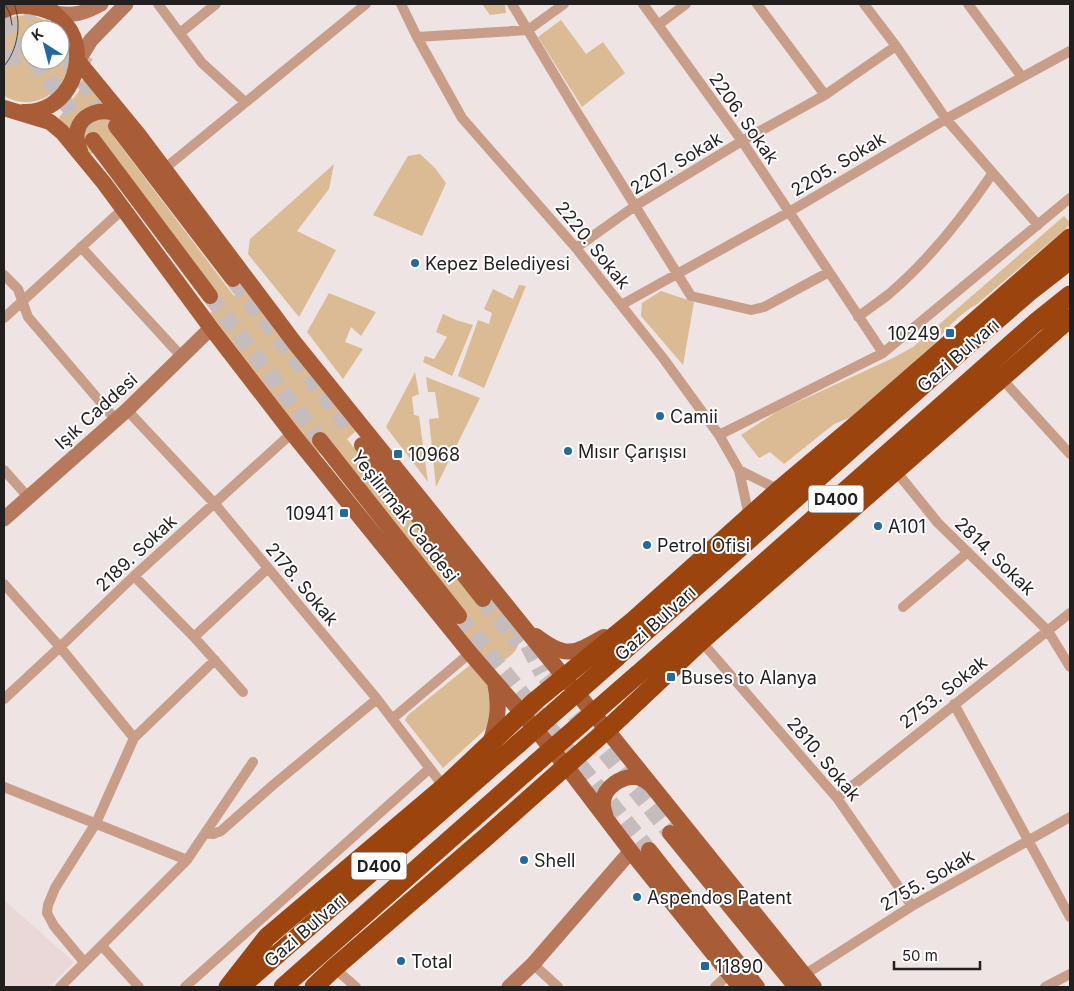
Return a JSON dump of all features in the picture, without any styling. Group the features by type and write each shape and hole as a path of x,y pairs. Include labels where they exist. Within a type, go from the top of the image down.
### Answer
{"highway":[{"path":"228,987 267,937 444,787 522,713 634,620 749,516 1070,238"},
{"name":"Gazi Bulvarı","path":"240,987 617,657 976,338 1029,292 1070,260"},
{"path":"931,359 976,338 1004,295"},
{"name":"Gazi Bulvarı","path":"283,987 1035,323 1070,295"},
{"path":"1002,379 1035,323 1070,307"},
{"path":"314,987 566,766 701,641 1070,318"}],"main road":[{"path":"4,10 15,6 28,5 49,8 64,22 72,34 77,47 78,61 75,76 68,90 57,101 43,109 31,112 8,110"},
{"path":"78,61 138,134 284,328 652,785 805,983"},
{"path":"8,110 50,122 62,132 123,209 292,433 470,653 566,766 631,851 740,987"},
{"path":"82,157 76,140 77,130 82,122 100,111 111,111 118,114 138,134"},
{"path":"116,126 234,281"},
{"path":"93,140 210,296"},
{"name":"Yeşilırmak Caddesi","path":"347,425 483,599"},
{"name":"Yeşilırmak Caddesi","path":"320,440 459,616"},
{"path":"520,623 550,646 564,651 580,651 612,632 656,599"},
{"path":"490,743 498,719 498,696 495,682"},
{"path":"606,819 603,802 611,785 634,776 652,785"},
{"path":"670,833 805,983"},
{"path":"649,850 757,987"}],"street":[{"path":"49,8 68,15 85,12 101,4"},
{"path":"78,61 91,40 126,4"},
{"path":"158,4 202,63 245,102"},
{"path":"180,33 216,4"},
{"path":"164,169 366,4"},
{"name":"2220. Sokak","path":"401,4 462,118 576,248 622,305 719,435 740,470"},
{"path":"512,4 691,296 751,310 764,308 828,272"},
{"path":"417,37 528,30 564,4"},
{"name":"2206. Sokak","path":"643,4 742,142 883,353"},
{"path":"658,25 686,4"},
{"path":"757,4 825,95"},
{"path":"864,4 896,46 946,119 1038,225"},
{"path":"968,4 1022,77"},
{"name":"2207. Sokak","path":"576,248 635,206 825,95 896,46"},
{"name":"2205. Sokak","path":"622,305 789,212 946,119 1070,52"},
{"path":"858,317 889,294 933,250 971,205 992,174"},
{"path":"719,435 883,353 1038,225 1069,202"},
{"path":"4,318 123,209"},
{"path":"81,247 181,356"},
{"name":"2178. Sokak","path":"4,275 18,289 28,317 121,414 214,503 267,569 377,698 444,787"},
{"name":"Işık Caddesi","path":"4,519 121,414 211,328"},
{"path":"1002,379 1070,454"},
{"name":"2189. Sokak","path":"4,699 134,576 292,433"},
{"path":"4,470 28,497"},
{"path":"740,470 779,490"},
{"path":"740,470 749,516"},
{"name":"2814. Sokak","path":"895,470 938,524 1048,631 1070,667"},
{"path":"903,607 968,552"},
{"path":"194,637 267,569"},
{"path":"134,576 194,637 243,692"},
{"path":"4,584 60,647 134,738"},
{"name":"2753. Sokak","path":"837,798 1070,613"},
{"name":"2810. Sokak","path":"701,641 837,798 912,906"},
{"path":"392,719 470,653"},
{"path":"84,962 54,926 47,914 48,905 55,888 96,822 134,738 215,660"},
{"path":"205,833 221,832 273,785 377,698"},
{"path":"954,704 1070,917"},
{"path":"60,987 187,860 253,762"},
{"path":"185,987 429,769"},
{"path":"4,788 96,822 187,860"},
{"name":"2755. Sokak","path":"805,983 912,906 1070,817"},
{"path":"509,987 533,964 631,851"},
{"path":"102,946 138,987"},
{"path":"533,964 558,987"},
{"path":"334,968 356,987"},
{"path":"715,987 729,974"},
{"path":"1045,987 1070,974"}],"shaded area":[{"path":"482,4 505,4 506,13 490,15"},
{"path":"29,15 44,20 20,20 20,70 66,70 60,85 52,93 42,99 31,102 17,101 4,96 4,21 15,16"},
{"path":"561,20 586,54 603,42 625,73 582,107 538,37"},
{"path":"88,79 107,104 71,131 58,119"},
{"path":"112,117 114,137 234,296 245,289 356,431 347,439 478,602 488,593 509,617 515,626 519,643 515,651 506,659 493,662 481,656 328,446 318,454 210,313 220,306 101,147 90,155 84,147 84,128 91,121"},
{"path":"420,154 435,168 446,183 422,236 373,215 408,156"},
{"path":"334,164 329,189 297,231 336,250 299,317 248,254 250,239"},
{"path":"1064,216 1070,222 1070,225 977,304 960,316 936,342 854,416 834,424 784,464 770,452 759,458 741,435 778,411 913,347"},
{"path":"519,285 526,286 484,388 458,376 478,320 489,324 492,313 484,309 493,289 513,299"},
{"path":"661,291 694,302 683,365 641,316 642,303"},
{"path":"329,293 376,312 361,336 351,327 345,342 363,349 343,379 307,332"},
{"path":"443,314 473,325 452,376 423,362 425,356 434,359 447,337 436,332"},
{"path":"415,372 419,394 412,397 414,415 419,416 428,482 386,427"},
{"path":"426,377 480,398 436,487 429,419 439,418 435,392 428,392"},
{"path":"475,661 494,691 488,727 443,768 405,720 408,715"},
{"path":"4,900 74,962 49,987 4,987"}],"tunnel":[{"path":"26,4 38,20"},
{"path":"4,19 20,41"},
{"path":"4,59 20,56"},
{"path":"70,58 89,66"},
{"path":"70,64 112,120"},
{"path":"41,70 93,140"},
{"path":"234,281 347,425"},
{"path":"210,296 320,440"},
{"path":"483,599 519,644"},
{"path":"459,616 649,850"},
{"path":"517,624 542,673"},
{"path":"545,677 670,833"}],"tram line":[{"path":"5,4 10,14 12,25"},
{"path":"4,66 13,52 17,36 18,19 14,4"}],"place":[{"name":"Kepez Belediyesi","path":"415,263"},
{"name":"10249","path":"950,333"},
{"name":"Camii","path":"660,416"},
{"name":"Mısır Çarışısı","path":"568,451"},
{"name":"10968","path":"398,454"},
{"name":"10941","path":"344,513"},
{"name":"A101","path":"878,526"},
{"name":"Petrol Ofisi","path":"647,545"},
{"name":"Buses to Alanya","path":"671,677"},
{"name":"Shell","path":"524,860"},
{"name":"Aspendos Patent","path":"637,897"},
{"name":"Total","path":"401,961"},
{"name":"11890","path":"705,966"}]}
